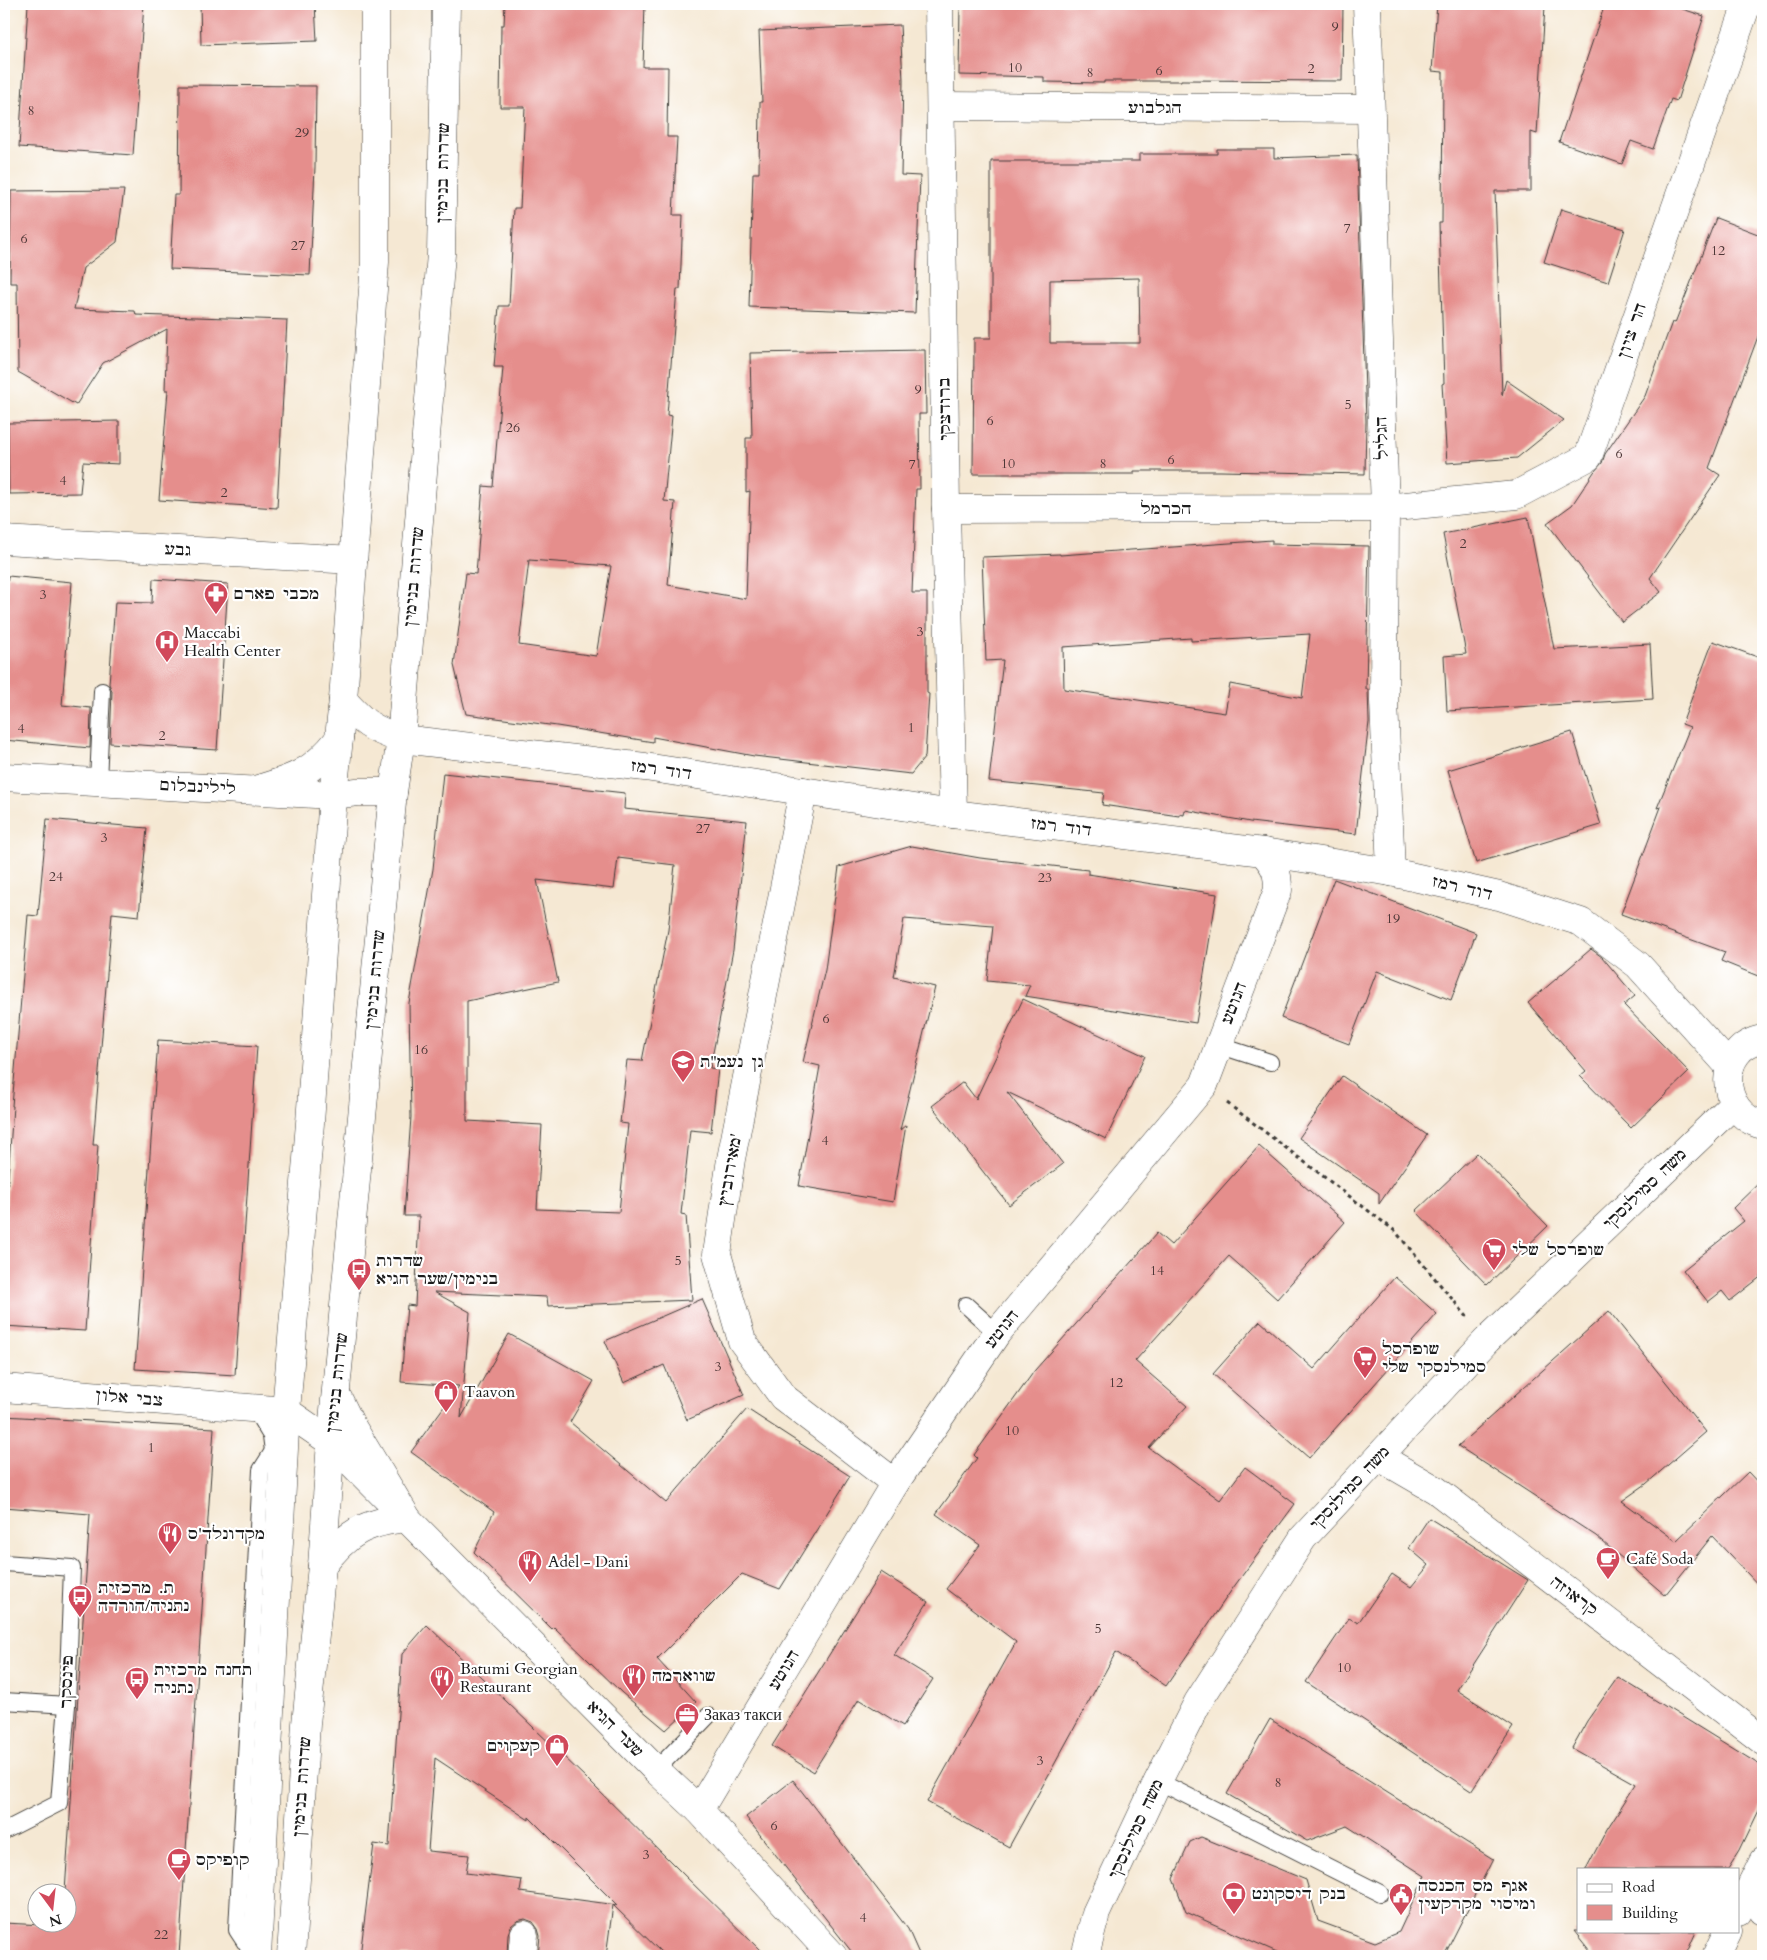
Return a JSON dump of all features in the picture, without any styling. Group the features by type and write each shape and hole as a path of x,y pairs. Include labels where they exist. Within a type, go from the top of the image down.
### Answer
{"street":[{"path":"255,1956 279,1448 286,1411 310,1123 333,795 343,700 375,262 375,4"},
{"name":"שדרות בנימין","path":"291,1956 306,1724 392,792 401,739 441,254 446,4"},
{"name":"ברודצקי","path":"939,4 952,814"},
{"name":"הגליל","path":"1367,4 1385,508 1384,701 1391,872"},
{"name":"הר ציון","path":"1385,508 1516,495 1588,457 1747,4"},
{"name":"הגלבוע","path":"941,106 1370,109"},
{"name":"הכרמל","path":"946,510 1385,508"},
{"name":"גבע","path":"4,540 353,560"},
{"name":"דוד רמז","path":"343,700 359,718 374,729 401,739 645,767 952,814 1263,852 1391,872 1499,896 1581,922 1638,965 1730,1066"},
{"path":"255,790 303,774 324,759 339,740"},
{"name":"לילינבלום","path":"4,776 333,795 357,792 392,792"},
{"name":"מאירוביץ'","path":"803,791 731,1159 717,1254 742,1342 782,1397 895,1482"},
{"name":"הנוטע","path":"699,1810 895,1482 997,1333 1204,1085 1278,890 1278,877 1275,865 1263,852"},
{"path":"1763,1039 1747,1045 1737,1055 1730,1066 1728,1086 1734,1104 1747,1118 1763,1125"},
{"name":"משה סמילנסקי","path":"1085,1956 1096,1913 1158,1781 1198,1702 1303,1538 1487,1340 1734,1104"},
{"name":"צבי אלון","path":"4,1388 286,1411"},
{"path":"322,1566 334,1550 365,1527 382,1521 407,1518 362,1444 336,1394"},
{"name":"שער הגיא","path":"286,1411 331,1442 656,1770 699,1810 833,1956"},
{"path":"279,1448 331,1442"},
{"name":"קראוזה","path":"1379,1457 1436,1490 1763,1741"},
{"path":"1758,1872 1763,1911"},
{"path":"1740,1908 1758,1872"},
{"path":"1716,1956 1728,1932"}],"lane":[{"path":"98,782 102,691"},
{"path":"1218,1045 1270,1062"},
{"path":"966,1305 997,1333"},
{"path":"254,1408 279,1448"},
{"name":"פינסקר","path":"4,1563 72,1568 67,1705 59,1803 4,1831"},
{"path":"4,1702 67,1705"},
{"path":"656,1770 708,1716"},
{"path":"1158,1781 1380,1893"}],"path":[{"path":"1204,1085 1395,1231 1487,1340"}],"building":[{"path":"28,4 144,4 133,155 19,147"},
{"path":"200,4 315,4 317,41 201,45"},
{"path":"505,4 645,4 643,67 668,67 667,137 677,137 673,215 683,215 680,289 677,289 667,415 672,416 664,501 675,502 668,585 746,599 750,491 746,492 746,438 752,438 750,353 925,350 926,414 919,414 920,489 916,489 912,593 927,593 927,693 929,694 925,757 911,774 754,756 653,737 653,742 557,726 466,714 454,665 466,573 476,574 483,486 493,487 503,367 494,367 499,306 509,306 514,208 520,208 525,107 500,107 501,25 504,25","holes":["529,560 611,566 596,656 519,645"]},
{"path":"960,4 1343,4 1342,81 1181,80 1104,81 1104,83 1044,82 1044,77 959,75"},
{"path":"1437,4 1545,6 1537,134 1531,132 1531,191 1495,191 1502,395 1506,380 1564,420 1517,458 1447,463 1442,384 1444,383 1439,223 1442,223 1443,72 1432,71"},
{"path":"1605,4 1667,4 1704,16 1677,101 1671,99 1653,149 1631,141 1622,164 1559,142"},
{"path":"900,25 903,80 901,175 920,176 915,313 749,307 753,173 759,173 760,102 762,102 759,31"},
{"path":"180,85 316,86 315,167 310,275 170,269 174,195 179,195"},
{"path":"1217,149 1274,149 1274,158 1357,155 1366,421 1365,474 1134,471 1134,474 973,474 974,338 991,338 991,161 1139,161 1139,154 1217,154","holes":["1139,278 1140,343 1050,343 1050,280"]},
{"path":"124,190 117,242 83,268 74,309 135,311 136,315 287,320 277,508 159,500 168,390 165,390 167,329 103,363 76,405 18,372 17,283 10,283 11,191"},
{"path":"1561,209 1625,229 1608,282 1544,262"},
{"path":"1716,218 1763,236 1763,323 1709,468 1720,475 1650,578 1661,592 1622,622 1547,523 1572,505 1602,463 1605,454 1645,396 1672,322 1675,323"},
{"path":"119,421 119,464 83,462 80,493 9,494 8,423"},
{"path":"1528,517 1554,649 1650,644 1653,699 1447,711 1444,656 1466,654 1443,534"},
{"path":"1272,540 1272,544 1369,546 1366,689 1368,689 1369,722 1356,834 1250,822 1185,810 1184,815 1179,814 1179,816 1102,805 1104,793 989,781 1003,660 986,661 982,557 1060,555","holes":["1310,634 1302,698 1230,684 1225,713 1064,689 1063,647 1191,638 1191,641"]},
{"path":"8,576 72,582 62,705 91,708 90,748 4,740 4,620"},
{"name":"Maccabi Health Center","path":"153,579 228,584 217,750 110,743 112,691 109,684 115,602 152,603"},
{"path":"1713,641 1763,659 1763,978 1721,961 1725,952 1621,914 1661,807 1657,808 1690,727 1682,724"},
{"path":"1572,732 1601,825 1476,863 1448,770"},
{"path":"443,773 625,793 624,809 747,821 733,950 710,1068 718,1069 711,1132 690,1130 681,1214 686,1215 692,1300 548,1306 547,1297 434,1292 470,1312 461,1418 509,1334 594,1381 570,1422 666,1503 747,1409 850,1476 780,1589 742,1574 657,1659 696,1702 666,1730 622,1693 554,1627 552,1629 474,1552 494,1512 411,1452 459,1386 401,1382 407,1305 415,1306 419,1216 404,1216 411,1117 409,1003 433,869","holes":["618,858 675,865 668,930 642,1061 627,1060 620,1123 628,1124 619,1212 537,1209 542,1125 467,1121 467,1001 558,982 537,880 614,889"]},
{"path":"47,819 147,828 139,916 112,913 93,1145 98,1145 85,1331 4,1326 4,1236 12,1106 28,915 38,916"},
{"path":"912,846 980,858 1088,870 1088,874 1217,894 1196,1023 1025,996 1030,985 987,981 993,926 904,919 894,977 935,987 900,1130 906,1125 893,1202 799,1186 820,1066 803,1062 825,970 839,867"},
{"path":"1334,879 1476,933 1451,1000 1377,971 1349,1044 1281,1018"},
{"path":"1591,949 1602,957 1635,996 1624,1005 1689,1072 1631,1128 1580,1076 1586,1071 1528,1003"},
{"path":"1023,999 1145,1056 1106,1139 1007,1092 1063,1164 1009,1205 932,1106 963,1082 976,1099"},
{"path":"158,1040 257,1046 235,1375 135,1369"},
{"path":"1342,1076 1427,1135 1379,1204 1379,1193 1299,1138"},
{"path":"1259,1146 1345,1222 1277,1299 1229,1256 1135,1361 1187,1406 1149,1448 1220,1500 1245,1467 1295,1504 1233,1588 1166,1686 1116,1652 1009,1847 927,1802 1016,1642 946,1589 980,1545 936,1514 977,1458 974,1455 1035,1370 1157,1233 1171,1245"},
{"path":"1477,1153 1548,1226 1487,1285 1416,1211"},
{"path":"1763,1179 1763,1275 1730,1301 1722,1291 1708,1302 1683,1270 1744,1221 1733,1208"},
{"path":"1395,1277 1437,1314 1309,1458 1213,1374 1260,1321 1314,1369"},
{"path":"702,1299 744,1395 687,1420 664,1365 624,1383 605,1341"},
{"path":"1609,1311 1706,1432 1646,1484 1622,1501 1676,1541 1748,1472 1763,1488 1763,1590 1712,1536 1665,1595 1596,1536 1458,1446"},
{"name":"תחנה מרכזית נתניה","path":"4,1416 214,1428 179,1956 4,1956 4,1923 28,1924 28,1932 78,1932 78,1882 66,1882 90,1514 4,1507"},
{"path":"1429,1518 1528,1580 1457,1690 1513,1727 1471,1791 1306,1682 1349,1618 1358,1623 1392,1574 1411,1587 1429,1565 1409,1548"},
{"path":"881,1572 928,1602 894,1655 933,1679 903,1726 859,1699 813,1772 772,1746"},
{"path":"427,1625 587,1779 766,1956 665,1956 613,1905 606,1956 538,1956 540,1936 538,1929 533,1922 525,1919 517,1921 511,1926 508,1934 507,1956 360,1956 374,1844 389,1846 402,1654","holes":["435,1758 529,1820 529,1817 617,1905 520,1892 522,1880 466,1873 469,1855 428,1851"]},
{"path":"1618,1677 1763,1767 1763,1802 1740,1850 1729,1868 1587,1868 1607,1829 1636,1784 1572,1748 1587,1721"},
{"path":"1270,1719 1493,1859 1444,1956 1286,1956 1186,1912 1173,1879 1190,1842 1201,1837 1306,1880 1318,1921 1375,1942 1399,1932 1425,1876 1347,1826 1307,1841 1227,1794"},
{"path":"793,1780 908,1929 920,1956 855,1956 746,1817"},
{"path":"1574,1931 1696,1932 1685,1956 1594,1956"}],"place":[{"name":"מכבי פארם","path":"216,615"},
{"name":"Maccabi Health Center","path":"167,663"},
{"name":"גן נעמ\"ת","path":"683,1083"},
{"name":"שופרסל שלי","path":"1494,1271"},
{"name":"שדרות בנימין/שער הגיא","path":"359,1291"},
{"name":"שופרסל סמילנסקי שלי","path":"1365,1379"},
{"name":"Taavon","path":"446,1413"},
{"name":"מקדונלד'ס","path":"170,1555"},
{"name":"Café Soda","path":"1608,1580"},
{"name":"Adel - Dani","path":"530,1583"},
{"name":"ת. מרכזית נתניה/הורדה","path":"80,1618"},
{"name":"שווארמה","path":"634,1697"},
{"name":"Batumi Georgian Restaurant","path":"442,1699"},
{"name":"תחנה מרכזית נתניה","path":"137,1700"},
{"name":"Заказ такси","path":"687,1736"},
{"name":"קעקוים","path":"557,1767"},
{"name":"קופיקס","path":"179,1881"},
{"name":"בנק דיסקונט","path":"1234,1915"},
{"name":"אגף מס הכנסה ומיסוי מקרקעין","path":"1401,1916"}]}
